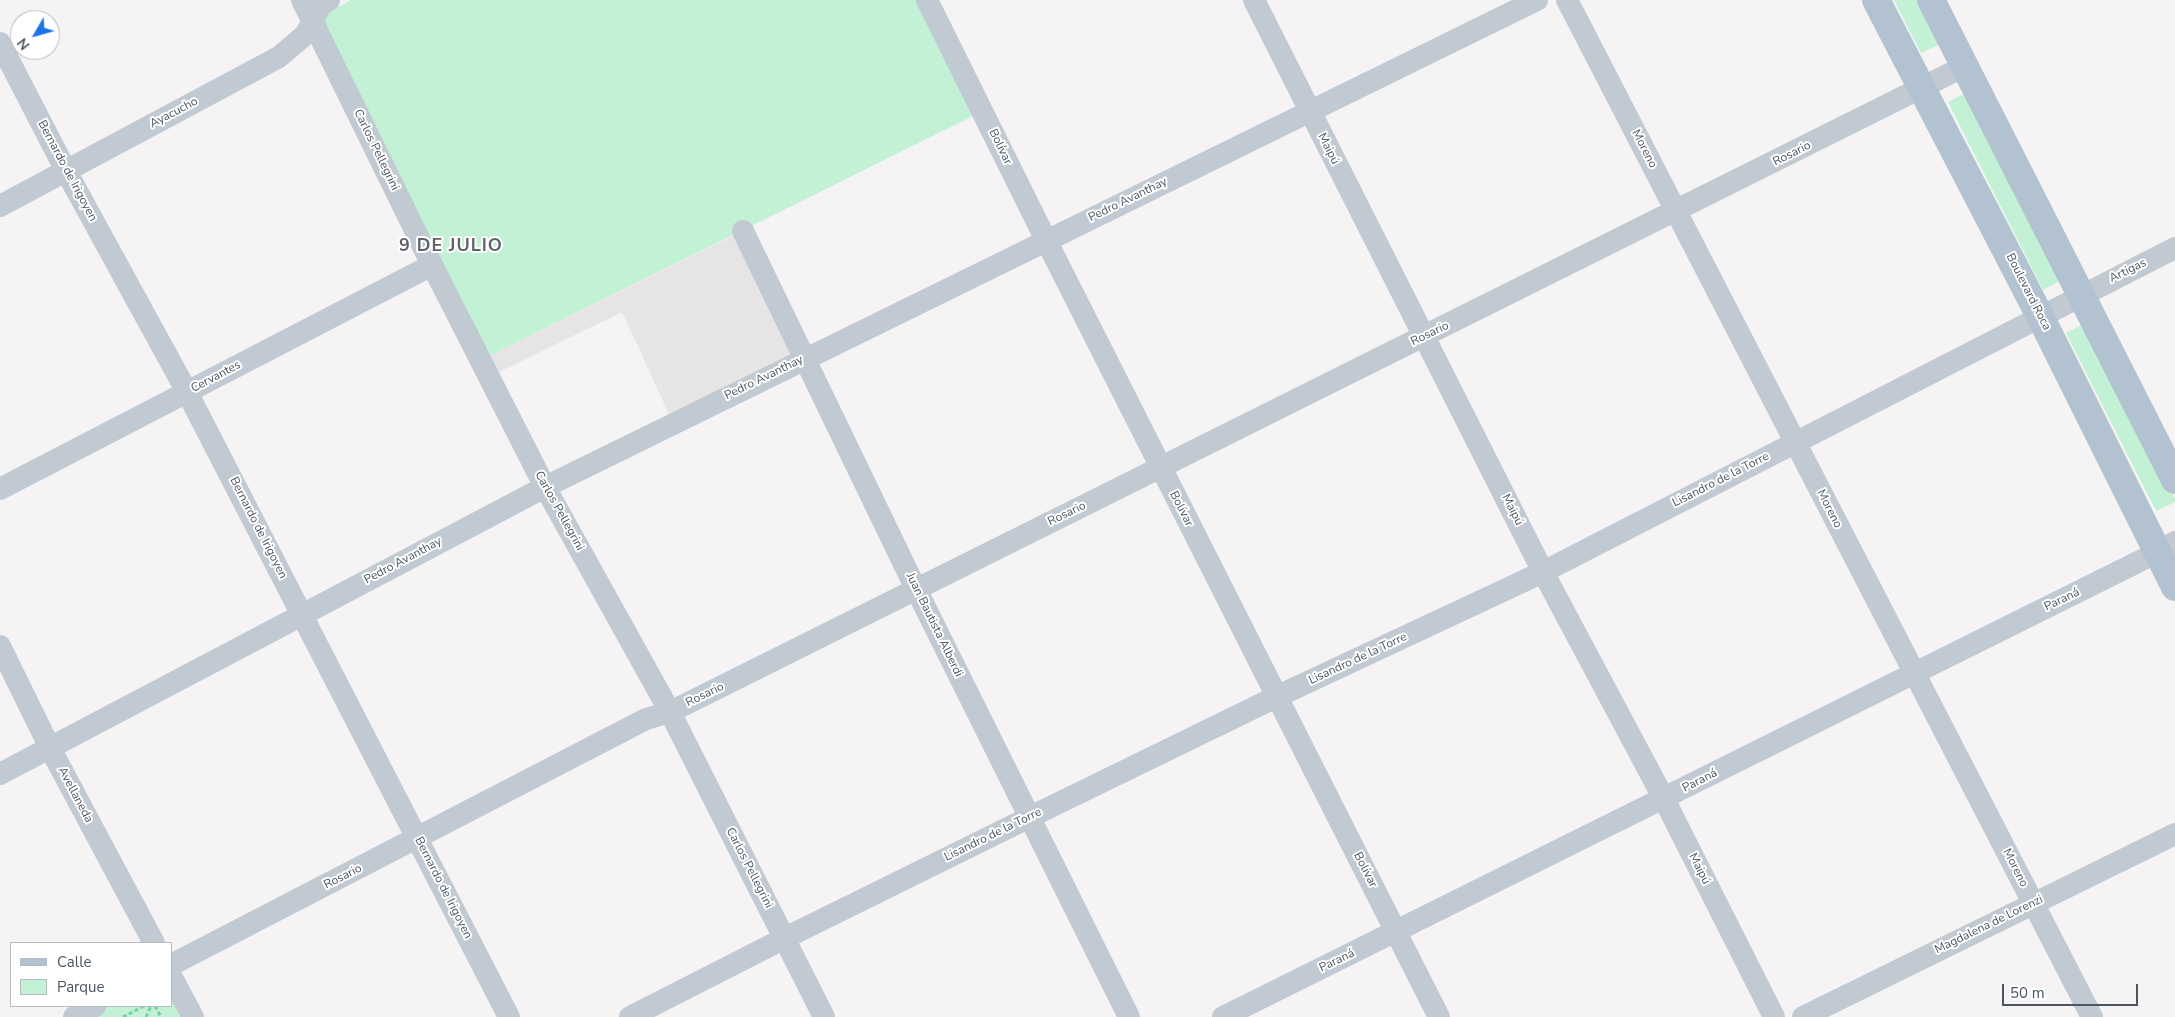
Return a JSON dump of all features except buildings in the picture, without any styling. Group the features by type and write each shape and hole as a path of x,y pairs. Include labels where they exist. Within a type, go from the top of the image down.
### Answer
{"main road":[{"name":"Boulevard Roca","path":"1876,0 2040,316 2167,547 2175,587"},
{"path":"1931,0 2175,480"}],"street":[{"name":"Carlos Pellegrini","path":"302,0 432,265 545,487 670,712 824,1017"},
{"name":"Ayacucho","path":"0,206 279,57 306,34 321,5 329,0"},
{"name":"Maipú","path":"1254,0 1543,572 1664,799 1774,1017"},
{"name":"Pedro Avanthay","path":"0,774 545,487 1537,0"},
{"name":"Moreno","path":"1567,0 2092,1017"},
{"name":"Bolívar","path":"935,3 1046,240 1439,1017"},
{"name":"Bernardo de Irigoyen","path":"0,43 66,171 187,392 509,1017"},
{"name":"Rosario","path":"172,964 418,839 646,719 670,712 1676,212 1965,66"},
{"name":"Juan Bautista Alberdi","path":"743,231 916,590 1129,1017"},
{"name":"Artigas","path":"2082,294 2175,248"},
{"name":"Cervantes","path":"0,489 432,265"},
{"name":"Lisandro de la Torre","path":"630,1017 784,938 1276,697 1543,572 2082,294"},
{"name":"Paraná","path":"1223,1017 2167,547"},
{"name":"Avellaneda","path":"0,646 50,748 153,942"},
{"name":"Magdalena de Lorenzi","path":"1803,1017 2175,834"},
{"path":"172,978 193,1017"},
{"path":"74,1017 93,1007"}],"path":[{"path":"123,1017 142,1007"}],"shaded area":[{"path":"743,231 797,356 669,414 622,312 489,377 481,360"}],"green space":[{"path":"351,0 927,0 983,111 481,360 313,21"},
{"path":"1894,0 1921,0 1942,43 1921,53"},
{"path":"1969,91 2064,279 2043,290 1948,102"},
{"path":"2087,322 2175,498 2175,502 2156,511 2066,333"},
{"path":"172,987 188,1017 84,1017 103,1007 172,1007"}],"district":[{"name":"9 DE JULIO","path":"451,247"}]}
